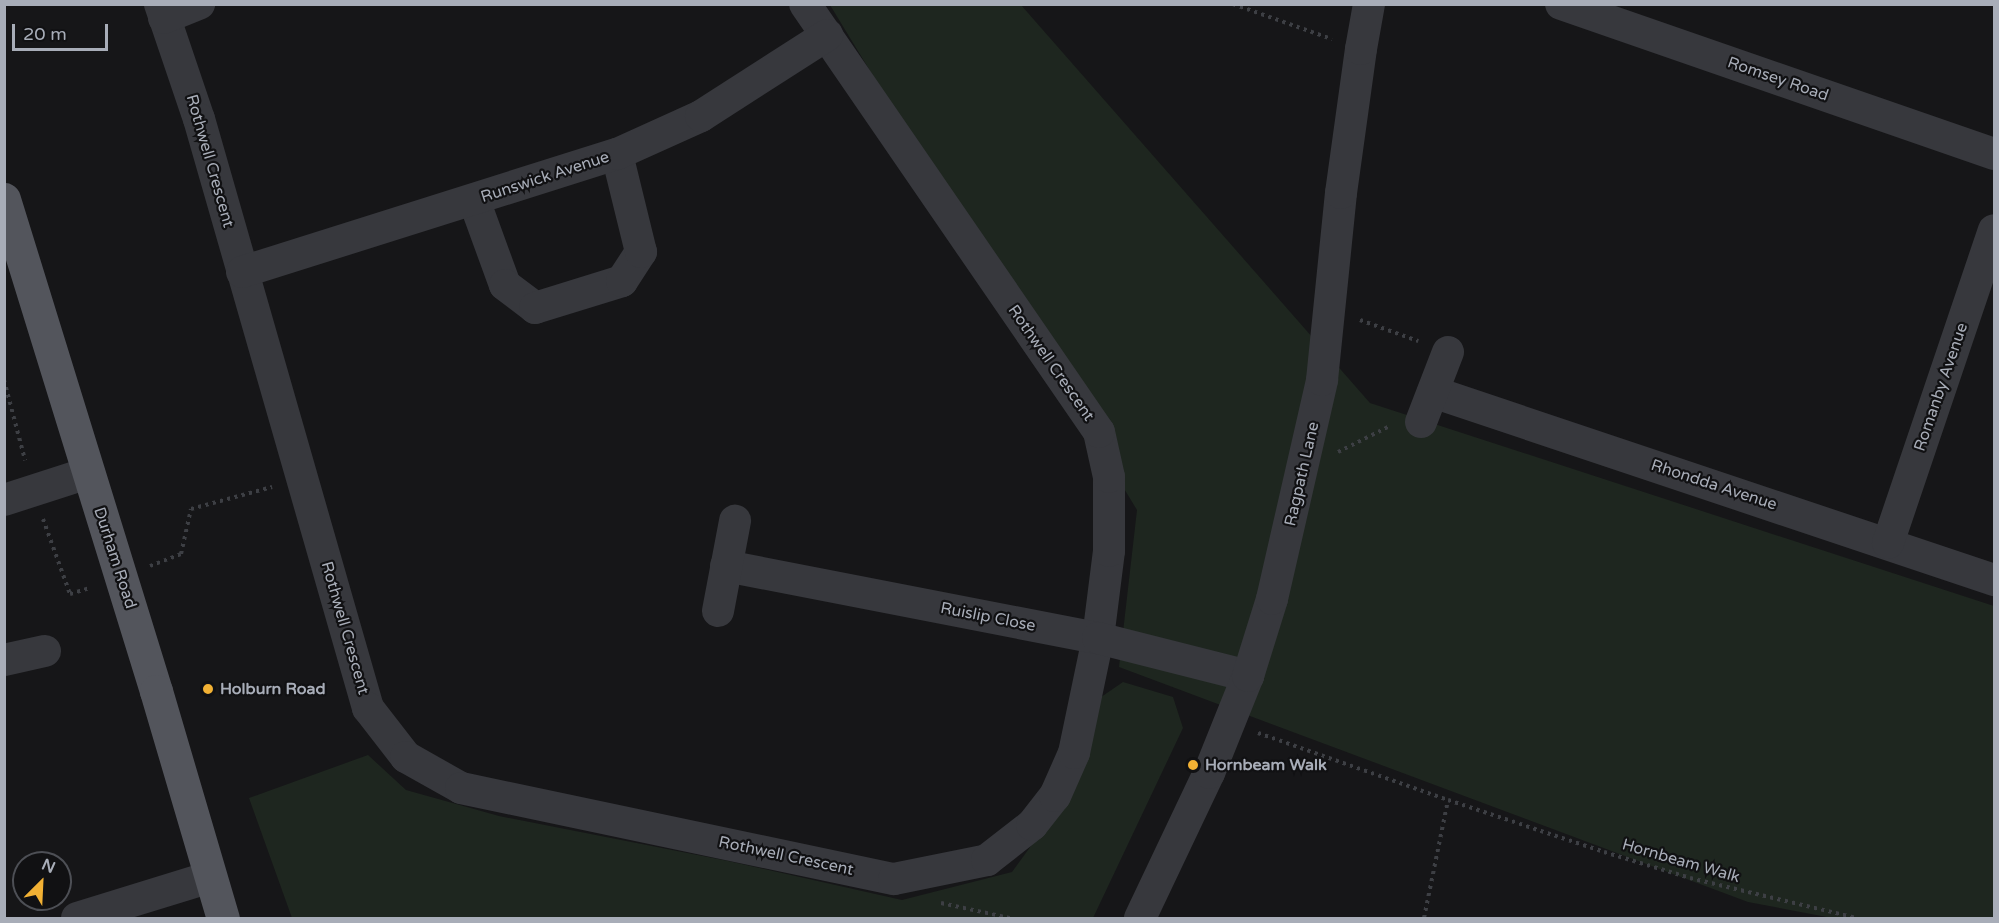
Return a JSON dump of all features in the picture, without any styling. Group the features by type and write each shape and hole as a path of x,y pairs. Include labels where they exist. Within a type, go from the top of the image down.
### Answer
{"main road":[{"name":"Durham Road","path":"4,199 223,918"}],"street":[{"path":"162,11 199,4"},
{"name":"Rothwell Crescent","path":"162,11 199,119 368,708 406,757 461,788 894,879 987,860 1032,825 1055,796 1074,753 1098,638 1109,551 1109,477 1099,432 805,4"},
{"name":"Ragpath Lane","path":"1140,918 1209,773 1229,725 1248,676 1272,599 1304,470 1322,380 1331,310 1341,193 1360,49 1370,4"},
{"name":"Romsey Road","path":"1561,4 1995,154"},
{"name":"Runswick Avenue","path":"242,272 617,154 701,116 827,35"},
{"path":"474,200 504,285 535,308 622,281 641,252 617,154"},
{"name":"Romanby Avenue","path":"1888,543 1995,230"},
{"path":"1421,422 1448,352"},
{"name":"Rhondda Avenue","path":"1433,392 1995,580"},
{"path":"4,500 88,473"},
{"path":"718,611 735,521"},
{"name":"Ruislip Close","path":"726,566 1098,638 1248,676"},
{"path":"4,660 45,651"},
{"path":"77,918 210,877"}],"path":[{"path":"1233,4 1360,49"},
{"path":"1331,310 1448,352"},
{"path":"1304,470 1406,417 1421,422"},
{"path":"121,578 181,554 191,509 302,478"},
{"name":"Hornbeam Walk","path":"1229,725 1264,734 1448,800 1690,878 1857,918"},
{"path":"1424,918 1448,800"},
{"path":"935,902 1010,918"}],"shaded area":[{"path":"830,5 1021,5 1370,403 1994,606 1994,918 1832,918 1748,902 1119,667 1137,510"},
{"path":"1123,682 1173,697 1183,728 1093,918 292,918 249,798 368,755 406,790 499,816 728,861 902,900 1012,872 1076,784 1088,706"}],"place":[{"name":"Holburn Road","path":"208,689"},
{"name":"Hornbeam Walk","path":"1193,765"}]}
